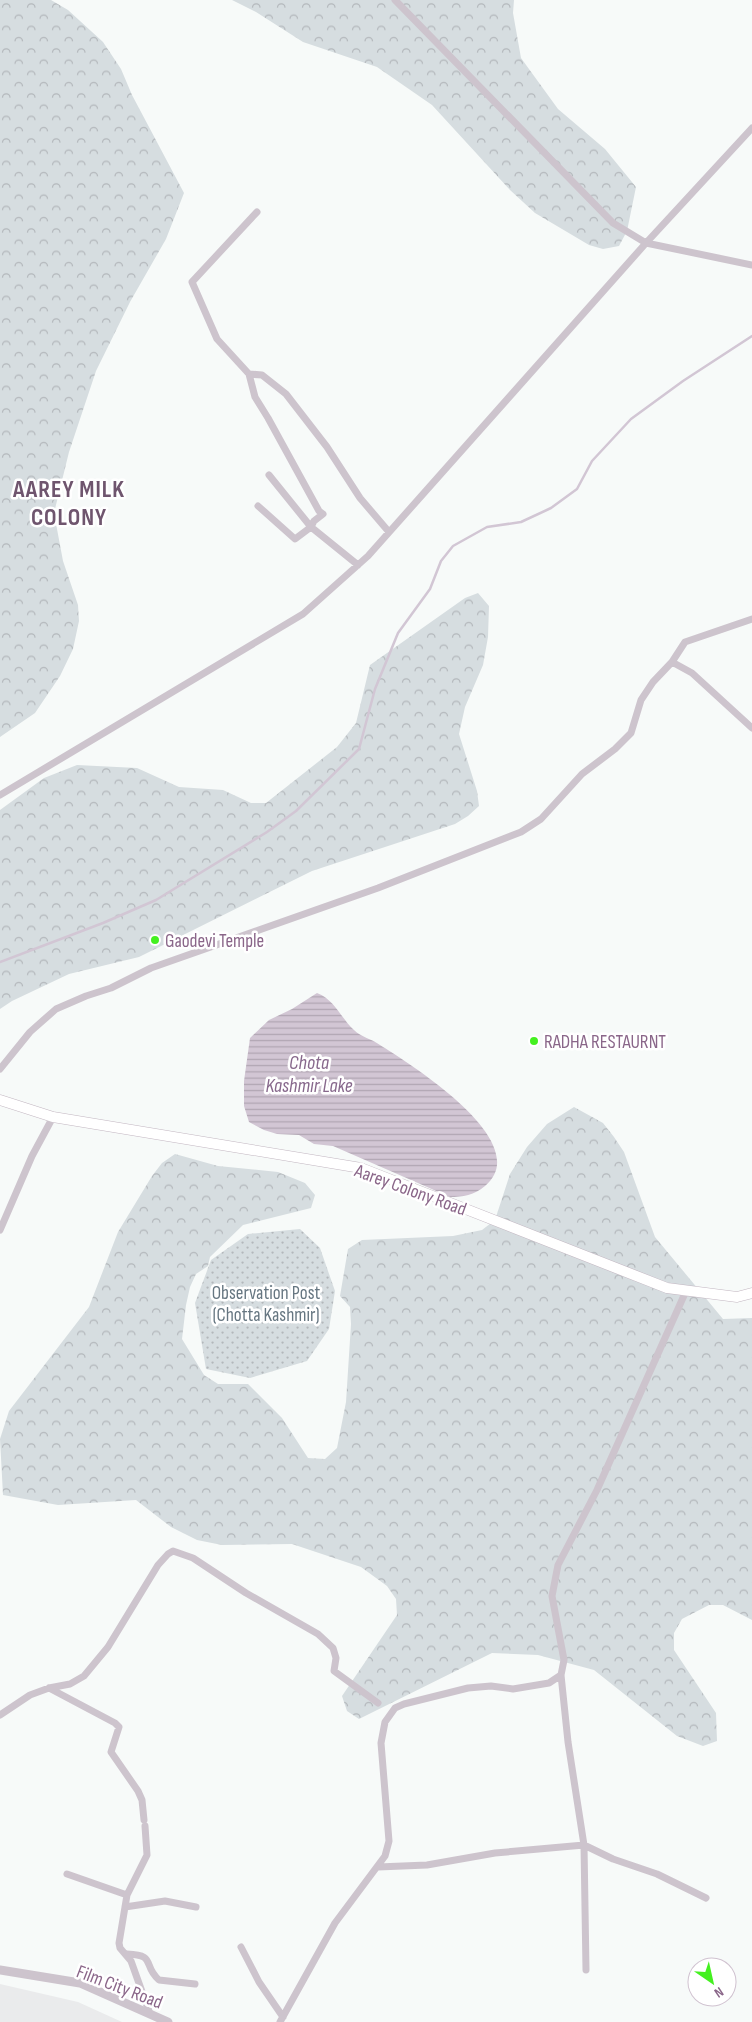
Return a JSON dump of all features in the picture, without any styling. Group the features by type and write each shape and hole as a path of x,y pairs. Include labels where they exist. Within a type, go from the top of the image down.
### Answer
{"main road":[{"name":"Aarey Colony Road","path":"0,1100 53,1117 361,1168 667,1288 738,1297 752,1293"}],"street":[{"path":"395,0 613,223 646,243 752,265"},
{"path":"0,795 303,614 358,565 389,532 646,243 752,128"},
{"path":"257,212 192,282 217,339 249,374 255,397 318,511 323,514 314,521 311,527 295,539 258,506"},
{"path":"249,374 262,375 286,394 326,446 360,498 389,532"},
{"path":"269,475 311,527 358,565"},
{"path":"0,1069 30,1032 56,1009 111,988 151,968 378,888 521,832 541,819 582,774 615,749 631,733 641,700 652,682 672,662 685,642 752,619"},
{"path":"672,662 692,673 752,728"},
{"path":"0,1230 32,1156 53,1117"},
{"path":"586,1970 584,1845 568,1742 561,1675 564,1660 552,1596 558,1566 597,1490 686,1291"},
{"path":"0,1715 30,1695 49,1688 70,1684 84,1676 95,1664 158,1565 173,1551 194,1558 246,1593 318,1634 333,1648 336,1658 334,1671 378,1703"},
{"path":"281,2020 335,1923 385,1856 389,1841 381,1743 385,1722 395,1708 468,1688 491,1686 512,1689 549,1683 561,1675"},
{"path":"49,1688 115,1723 119,1727 119,1732 111,1752 138,1791 142,1800 147,1855 127,1895 119,1943 120,1948 127,1954 150,2014"},
{"path":"378,1867 427,1865 495,1853 584,1845 612,1859 657,1874 706,1898"},
{"path":"67,1874 127,1895"},
{"path":"125,1907 165,1901 196,1907"},
{"path":"242,1947 281,2020"},
{"path":"127,1954 141,1954 146,1957 159,1980 195,1984"},
{"name":"Film City Road","path":"0,1970 80,1983 168,2022"}],"shaded area":[{"path":"0,1984 78,2002 122,2022 0,2022"}],"green space":[{"path":"0,0 51,0 68,10 103,42 121,69 132,95 184,193 166,239 130,302 96,371 69,452 54,513 63,561 78,605 79,621 73,649 60,676 35,713 0,737"},
{"path":"232,0 514,0 513,13 521,58 558,109 605,149 636,187 627,231 619,246 603,249 589,245 535,213 510,190 432,105 377,67 303,42 256,12"},
{"path":"478,593 489,606 488,637 483,665 465,707 459,734 477,791 479,806 468,816 455,824 312,871 139,957 69,974 12,1001 0,1009 0,810 44,778 77,765 137,768 179,787 223,790 251,803 266,803 337,747 356,723 370,665 465,598"},
{"path":"574,1107 603,1123 614,1137 624,1152 655,1237 723,1319 752,1318 752,1620 723,1605 709,1605 682,1619 674,1633 674,1650 716,1713 717,1741 703,1746 677,1736 594,1670 538,1655 492,1653 359,1719 347,1711 342,1696 397,1615 396,1599 387,1586 361,1567 292,1544 222,1545 197,1540 171,1527 136,1500 58,1505 3,1495 0,1439 9,1411 89,1307 118,1232 152,1176 162,1163 175,1154 218,1166 278,1172 305,1183 315,1195 311,1208 243,1225 210,1257 208,1266 196,1274 190,1287 182,1339 204,1375 218,1384 248,1384 282,1418 308,1458 325,1459 337,1448 346,1402 351,1324 350,1307 340,1296 348,1249 362,1240 453,1236 482,1230 495,1220 510,1174 527,1147 547,1124"},
{"name":"Observation Post (Chotta Kashmir)","path":"300,1229 320,1248 335,1291 329,1329 307,1361 250,1378 206,1369 195,1303 211,1260 248,1234"}],"water":[{"name":"Chota Kashmir Lake","path":"317,993 333,1004 349,1025 357,1032 396,1055 441,1087 464,1107 483,1128 495,1149 496,1168 485,1186 477,1192 468,1195 450,1197 333,1146 314,1144 299,1135 277,1134 249,1122 244,1106 244,1081 250,1038 269,1020 292,1009"}],"waterway":[{"path":"0,962 103,923 156,900 267,832 296,811 359,749 375,689 398,633 430,589 441,561 453,546 487,527 521,522 551,508 577,489 592,461 631,419 683,381 752,336"}],"place":[{"name":"Gaodevi Temple","path":"155,940"},
{"name":"RADHA RESTAURNT","path":"534,1041"}],"district":[{"name":"AAREY MILK COLONY","path":"69,503"}]}
